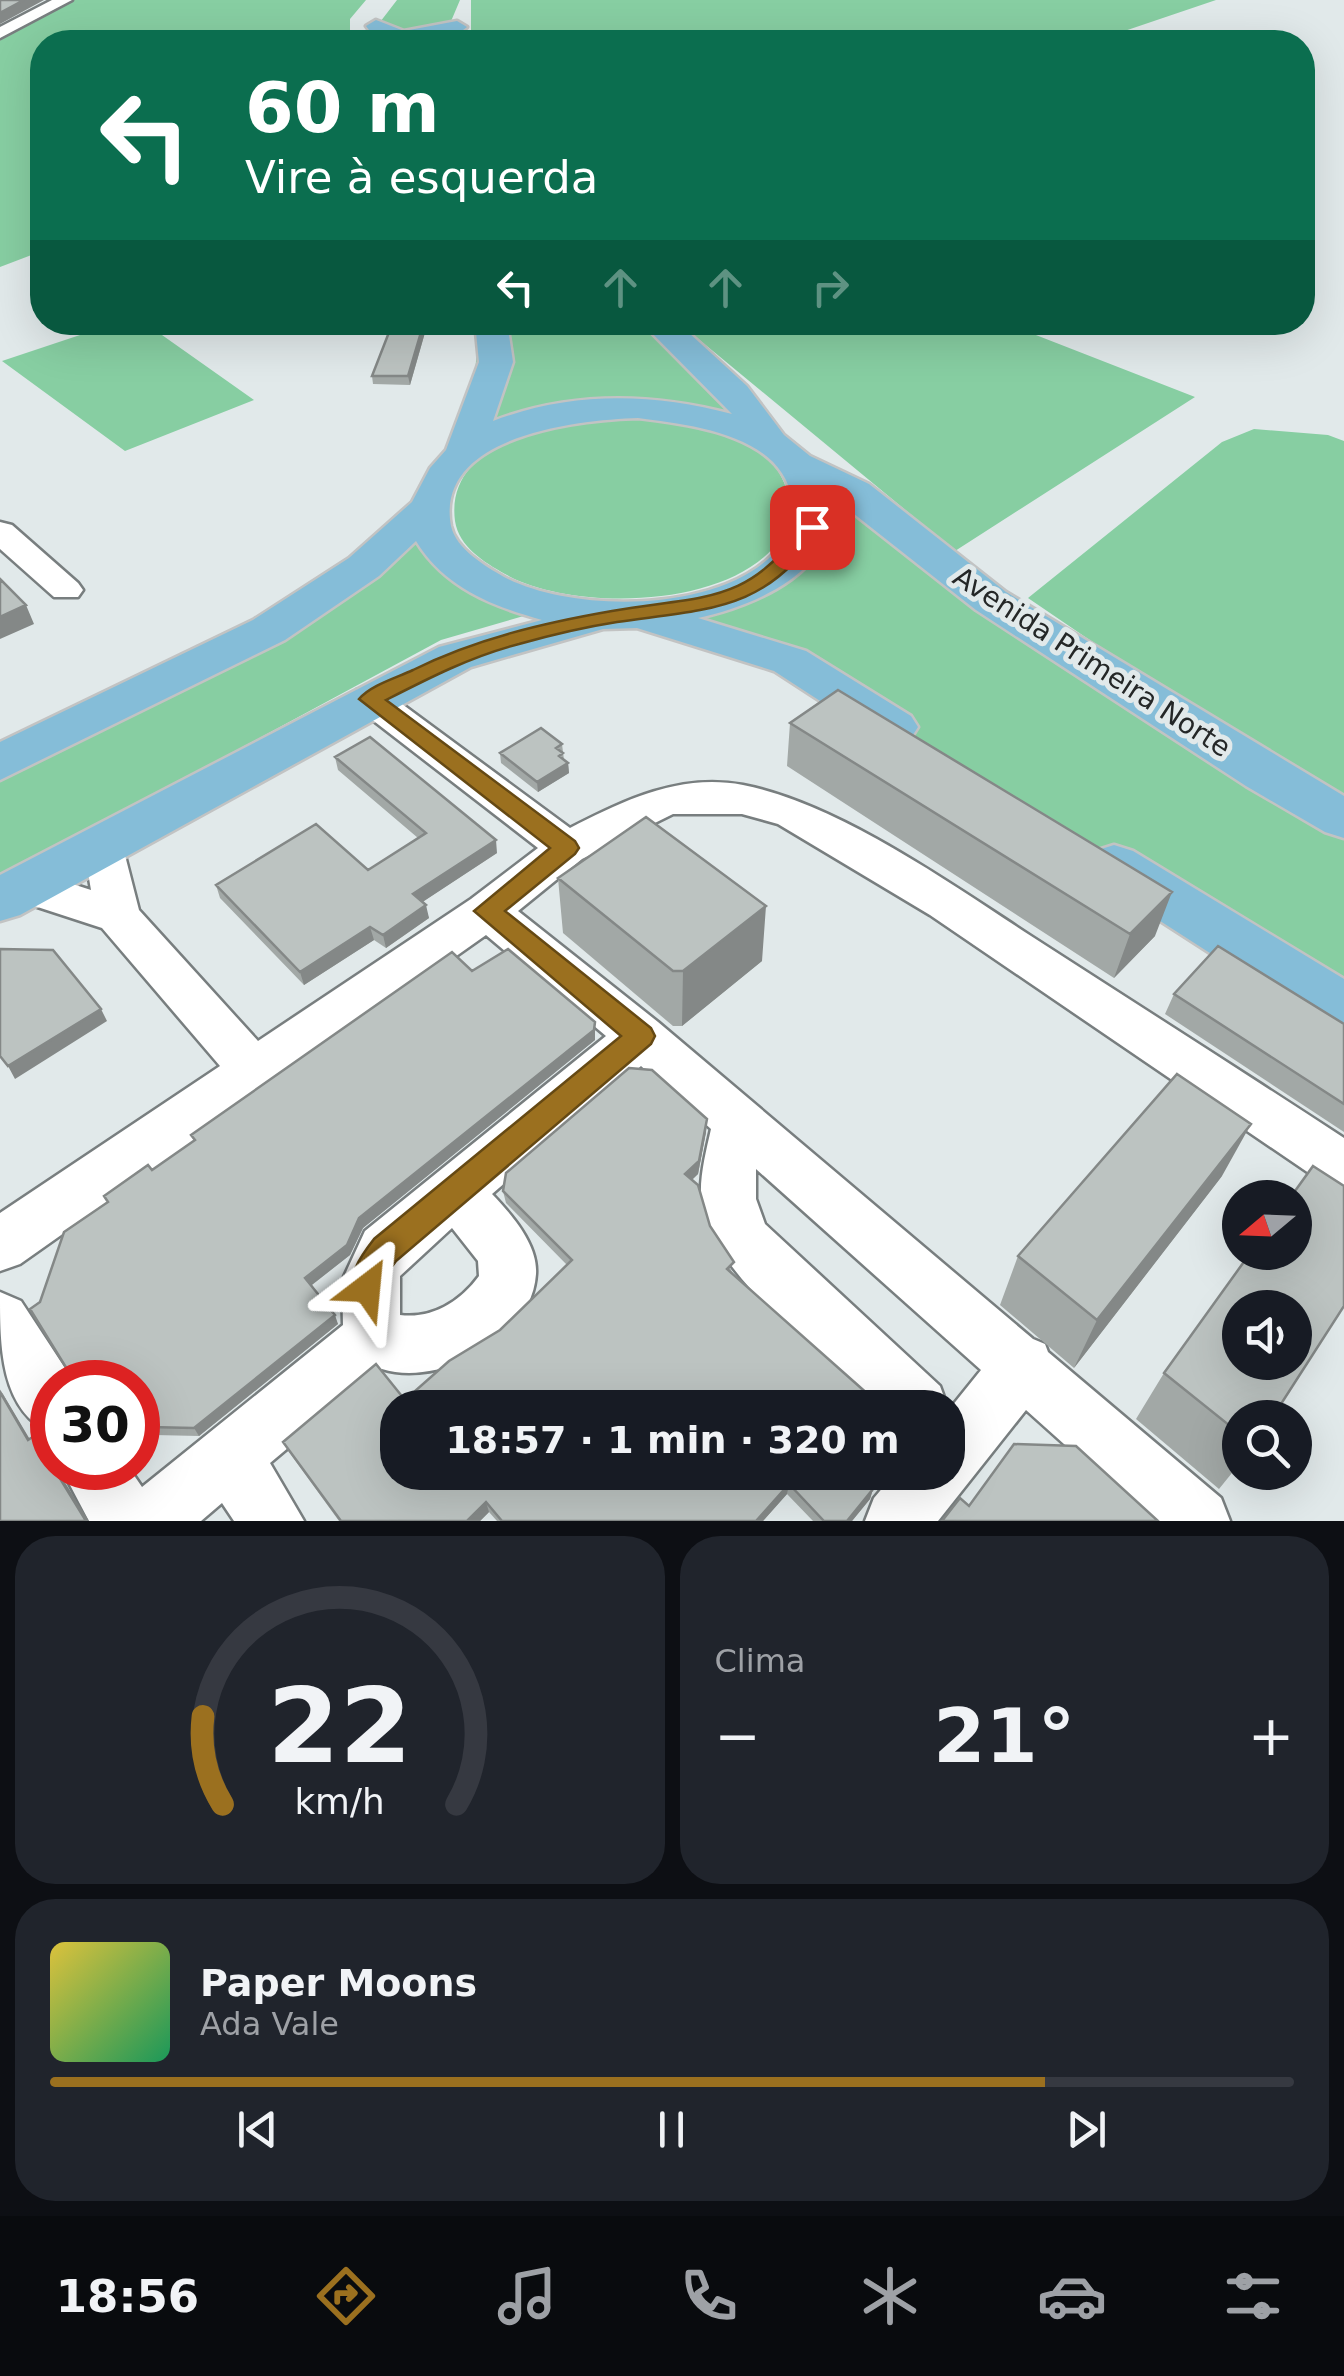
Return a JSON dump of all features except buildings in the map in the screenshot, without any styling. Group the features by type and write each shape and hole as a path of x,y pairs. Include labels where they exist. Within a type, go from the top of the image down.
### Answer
{"main road":[{"path":"374,30 388,0"},
{"path":"463,454 496,362 493,335"},
{"path":"13,893 455,657 514,638 624,616 699,607 753,587 792,559 812,527 813,494 735,393 671,335"},
{"path":"783,453 732,424 687,412 606,408 541,418 498,433 463,454 439,480 430,508 435,539 458,568 498,594 552,610 624,616 749,645 790,661 941,756"},
{"name":"Avenida Primeira Norte","path":"783,453 855,492 1022,621 1264,774 1344,819"},
{"path":"6,755 269,630 364,568 430,508"},
{"path":"1076,840 1344,1009"}],"street":[{"path":"0,34 64,0"},
{"path":"0,532 66,590"},
{"path":"370,699 567,848"},
{"path":"0,1246 487,911 567,848 602,827 670,800 742,800 792,813 946,903 1344,1167"},
{"path":"104,843 118,916 256,1073"},
{"path":"13,893 118,916"},
{"path":"487,911 739,1120 1024,1365 1198,1521"},
{"path":"374,1337 367,1288 370,1269 385,1250 641,1036"},
{"path":"739,1120 726,1180 732,1226 745,1244 889,1390"},
{"path":"374,1337 401,1346 425,1345 462,1331 488,1308 507,1282 506,1259 454,1191"},
{"path":"0,1321 30,1369"},
{"path":"150,1521 374,1337"},
{"path":"965,1422 1024,1365"},
{"path":"227,1455 272,1521"},
{"path":"106,1490 126,1521"},
{"path":"897,1521 915,1490"}],"green space":[{"path":"68,0 366,0 350,19 350,30 30,30 30,256 0,267 0,33"},
{"path":"397,0 460,0 449,30 376,30"},
{"path":"471,0 1216,0 1127,30 471,30"},
{"path":"80,335 162,335 254,400 125,451 2,361"},
{"path":"478,335 665,335 759,430 602,407 469,449"},
{"path":"694,335 1036,335 1195,397 955,551"},
{"path":"629,416 696,425 742,441 761,453 776,468 788,494 788,519 781,538 758,562 727,579 690,591 650,597 570,595 534,586 505,574 467,546 455,521 457,492 469,469 489,451 544,429"},
{"path":"1254,429 1328,435 1344,441 1344,798 1232,737 1028,598 1222,442"},
{"path":"809,475 1344,832 1344,1000 789,664 650,617 789,566"},
{"path":"422,530 534,613 441,640 0,878 0,781 235,663"}],"route":[{"path":"367,1288 370,1269 385,1250 641,1036 487,911 567,848 370,699 455,657 514,638 614,616 699,607 753,587 792,559 812,527"}]}
